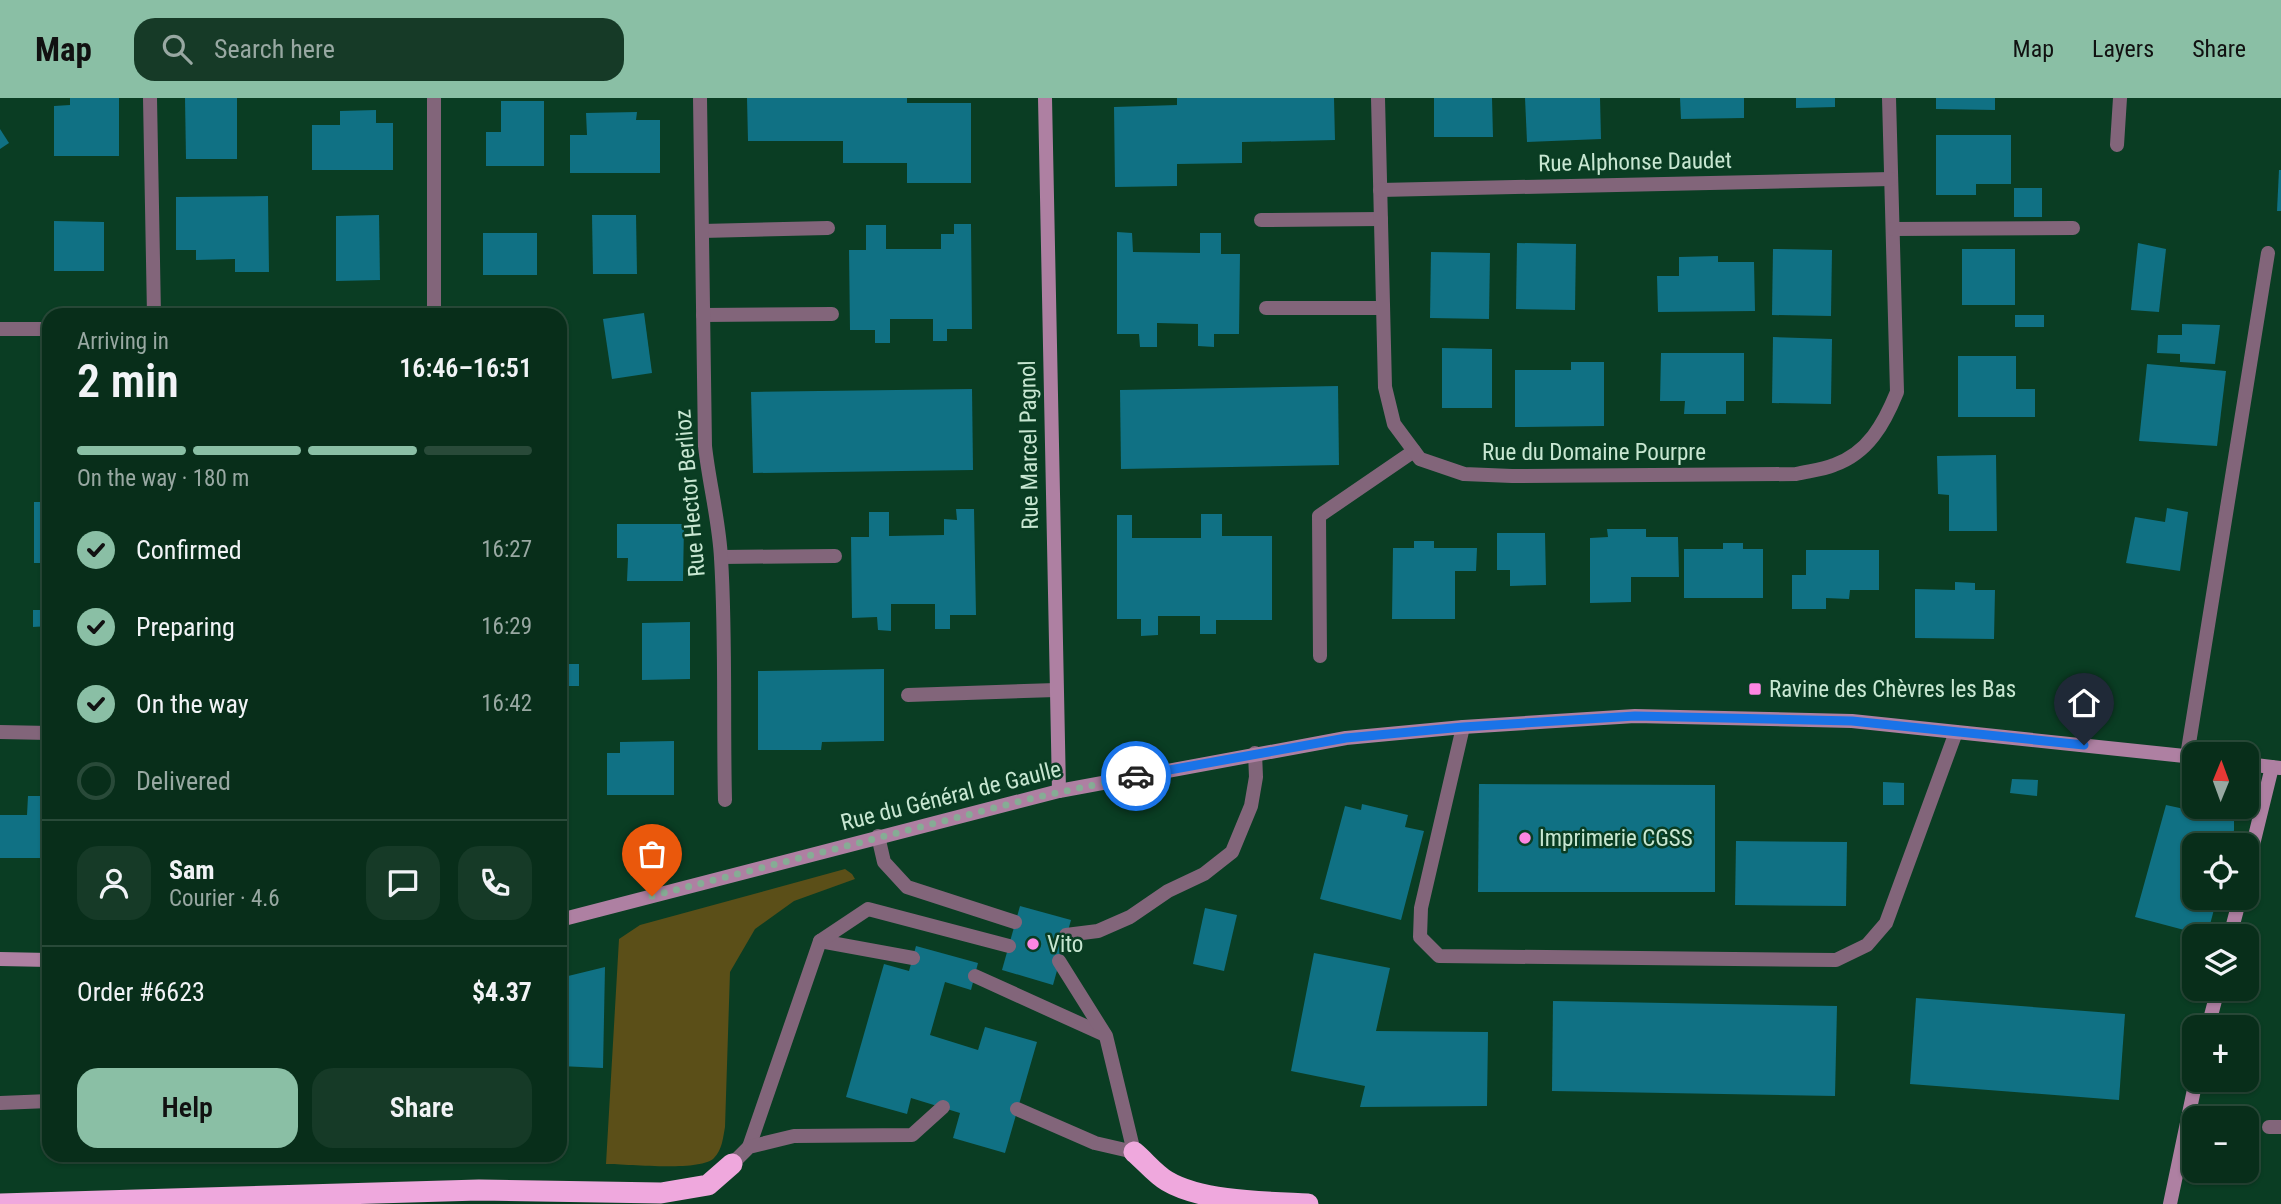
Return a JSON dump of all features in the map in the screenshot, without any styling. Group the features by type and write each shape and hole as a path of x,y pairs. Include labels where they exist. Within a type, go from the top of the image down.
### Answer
{"highway":[{"path":"1134,1152 1168,1182 1200,1194 1308,1204"},
{"path":"0,1204 479,1190 661,1193 708,1185 732,1164"}],"street":[{"path":"150,98 154,308"},
{"path":"434,98 434,308"},
{"name":"Rue Hector Berlioz","path":"700,98 705,446 708,475 716,507 721,557 724,800"},
{"name":"Rue Marcel Pagnol","path":"1045,98 1059,792"},
{"name":"Rue du Domaine Pourpre","path":"1378,98 1385,387 1394,424 1420,459 1464,474 1512,476 1796,474 1835,465 1864,447 1885,422 1897,392 1889,98"},
{"path":"2117,145 2120,98"},
{"name":"Rue Alphonse Daudet","path":"1380,190 1891,179"},
{"path":"1261,220 1381,219"},
{"path":"702,231 828,228"},
{"path":"1893,229 2073,228"},
{"path":"2193,742 2268,253"},
{"path":"1266,308 1383,308"},
{"path":"703,316 832,314"},
{"path":"0,329 42,329"},
{"path":"1320,656 1319,516 1414,451"},
{"path":"721,557 835,556"},
{"path":"908,695 1056,690"},
{"name":"Rue du Général de Gaulle","path":"567,918 878,836 1059,792 1346,738 1635,716 1852,721 2182,755"},
{"path":"1463,727 1421,908 1420,937 1439,956 1836,960 1867,945 1886,923 1956,732"},
{"path":"0,732 42,733"},
{"path":"1066,936 1098,931 1130,917 1168,891 1204,874 1232,852 1251,806 1256,777 1255,753"},
{"path":"2257,833 2276,768"},
{"path":"878,836 884,862 907,887 1015,922"},
{"path":"732,1164 749,1147 820,941 868,908 1009,946"},
{"path":"820,941 913,958"},
{"path":"0,958 42,960"},
{"path":"1017,1109 1096,1143 1134,1152 1106,1036 1059,961"},
{"path":"975,976 1106,1036"},
{"path":"2170,1204 2193,1092"},
{"path":"0,1103 42,1101"},
{"path":"749,1147 794,1136 912,1135 943,1107"}],"shaded area":[{"path":"845,869 855,879 794,901 755,929 730,972 725,1127 717,1155 707,1162 695,1165 606,1164 619,939 640,925"}],"building":[{"path":"70,98 119,98 119,156 54,156 54,106 70,105"},
{"path":"185,98 237,98 237,159 186,159"},
{"path":"747,98 907,98 907,103 971,103 971,183 907,183 907,163 843,163 843,141 748,141"},
{"path":"1177,98 1334,98 1335,140 1242,142 1242,163 1177,164 1177,186 1115,187 1114,107 1177,105"},
{"path":"1434,98 1492,98 1493,137 1434,137"},
{"path":"1525,98 1600,98 1601,139 1527,142"},
{"path":"1680,98 1744,98 1744,118 1681,119"},
{"path":"1796,98 1835,98 1835,107 1796,108"},
{"path":"1936,98 1995,98 1995,110 1936,109"},
{"path":"501,101 544,101 544,166 486,166 486,132 501,132"},
{"path":"376,110 376,123 393,123 393,170 312,170 312,125 340,125 340,111"},
{"path":"637,112 636,120 660,120 660,173 570,173 570,135 587,135 586,113"},
{"path":"0,129 9,143 0,149"},
{"path":"1936,135 2011,135 2011,184 1976,184 1976,195 1936,195"},
{"path":"2279,170 2281,211 2277,211"},
{"path":"2014,188 2042,188 2042,217 2014,217"},
{"path":"268,196 269,272 235,272 235,259 196,260 196,250 176,250 176,197"},
{"path":"379,215 380,280 336,281 336,216"},
{"path":"592,215 636,215 637,274 593,274"},
{"path":"54,221 104,222 104,271 54,271"},
{"path":"954,224 971,224 972,329 947,329 947,341 933,341 933,319 890,319 890,343 875,343 875,330 850,330 849,250 866,250 866,225 886,225 886,249 941,249 941,234 954,234"},
{"path":"1117,232 1132,233 1133,252 1200,253 1200,233 1221,233 1221,254 1240,254 1239,334 1214,334 1214,347 1198,346 1198,324 1157,323 1157,347 1140,347 1139,334 1117,334"},
{"path":"483,233 537,233 537,275 483,275"},
{"path":"1517,243 1576,244 1575,310 1516,309"},
{"path":"2138,243 2166,249 2159,312 2131,310"},
{"path":"1773,249 1832,250 1831,316 1772,315"},
{"path":"1962,249 2015,249 2015,305 1962,305"},
{"path":"1431,252 1490,253 1489,319 1430,318"},
{"path":"1718,256 1718,262 1754,262 1755,311 1658,312 1657,276 1679,276 1679,257"},
{"path":"644,313 652,373 612,379 603,319"},
{"path":"2015,315 2044,315 2044,327 2015,327"},
{"path":"2182,324 2220,325 2215,364 2180,362 2180,354 2157,353 2158,335 2182,335"},
{"path":"1773,337 1832,339 1831,404 1772,403"},
{"path":"1442,348 1492,349 1492,408 1442,408"},
{"path":"1661,353 1744,353 1744,401 1726,401 1726,414 1684,414 1685,401 1660,401"},
{"path":"1958,356 2016,356 2016,389 2035,389 2035,417 1958,417"},
{"path":"1571,362 1604,362 1604,426 1515,427 1515,370 1571,370"},
{"path":"2147,364 2226,371 2217,446 2139,441"},
{"path":"1338,386 1339,465 1121,469 1120,390"},
{"path":"972,389 973,470 753,473 751,392"},
{"path":"1996,455 1997,531 1949,531 1949,495 1938,494 1937,456"},
{"path":"34,502 42,502 42,563 34,563"},
{"path":"2167,508 2188,512 2180,571 2126,563 2135,517 2165,522"},
{"path":"956,509 974,509 976,615 950,615 950,629 935,629 935,604 891,604 891,631 878,630 877,617 852,618 851,537 869,537 869,512 889,512 889,536 944,535 944,519 957,520"},
{"path":"1201,514 1222,514 1222,536 1272,536 1272,620 1216,620 1216,634 1200,634 1200,616 1158,616 1158,635 1141,636 1141,619 1117,619 1117,515 1132,515 1132,538 1201,538"},
{"path":"617,524 684,524 683,581 627,581 628,558 617,558"},
{"path":"1607,529 1646,529 1646,537 1678,537 1679,577 1631,577 1631,602 1590,603 1590,538 1608,537"},
{"path":"1497,533 1545,533 1546,585 1510,586 1510,570 1497,570"},
{"path":"1414,541 1434,541 1434,548 1477,548 1476,571 1455,571 1455,619 1392,619 1393,548 1414,548"},
{"path":"1723,543 1743,543 1743,549 1763,549 1763,598 1684,598 1684,549 1723,549"},
{"path":"1806,550 1879,550 1879,590 1850,590 1849,599 1826,598 1826,609 1792,609 1792,575 1806,575"},
{"path":"1955,582 1975,583 1975,590 1995,590 1994,639 1915,638 1915,589 1955,590"},
{"path":"567,605 569,664 579,664 579,686 567,686"},
{"path":"33,610 42,610 42,626 33,627"},
{"path":"690,622 690,679 642,680 642,623"},
{"path":"884,669 884,741 822,742 821,750 758,750 758,671"},
{"path":"674,741 674,795 607,795 607,753 620,753 620,742"},
{"path":"2012,779 2038,780 2037,796 2010,793"},
{"path":"1883,782 1904,783 1904,805 1883,805"},
{"path":"1479,784 1715,785 1715,892 1478,892"},
{"path":"28,796 42,796 42,858 0,858 0,815 27,815"},
{"path":"1362,804 1408,815 1405,827 1424,831 1401,920 1320,899 1345,806 1361,810"},
{"path":"2166,805 2182,808 2182,819 2234,819 2233,833 2182,833 2182,910 2214,910 2210,924 2182,924 2182,929 2135,917"},
{"path":"1736,841 1847,842 1846,906 1735,905"},
{"path":"1020,906 1071,920 1053,985 1002,970"},
{"path":"1205,908 1237,915 1224,971 1193,964"},
{"path":"916,946 978,963 971,990 945,982 930,1035 978,1050 985,1027 1037,1042 1005,1153 953,1138 960,1113 911,1098 907,1114 846,1097 884,964 909,971"},
{"path":"1314,953 1390,968 1376,1031 1488,1032 1487,1106 1360,1107 1365,1086 1291,1071"},
{"path":"605,967 603,1068 567,1066 567,976"},
{"path":"1916,998 2125,1014 2119,1100 1910,1084"},
{"path":"1553,1001 1837,1006 1835,1096 1552,1091"}],"way so far":[{"path":"652,896 878,836 1136,776"}],"place":[{"name":"Ravine des Chèvres les Bas","path":"1755,689"},
{"name":"Imprimerie CGSS","path":"1525,838"},
{"name":"Vito","path":"1033,944"}],"route":[{"path":"1136,776 1346,738 1635,716 1852,721 2084,745"}]}
